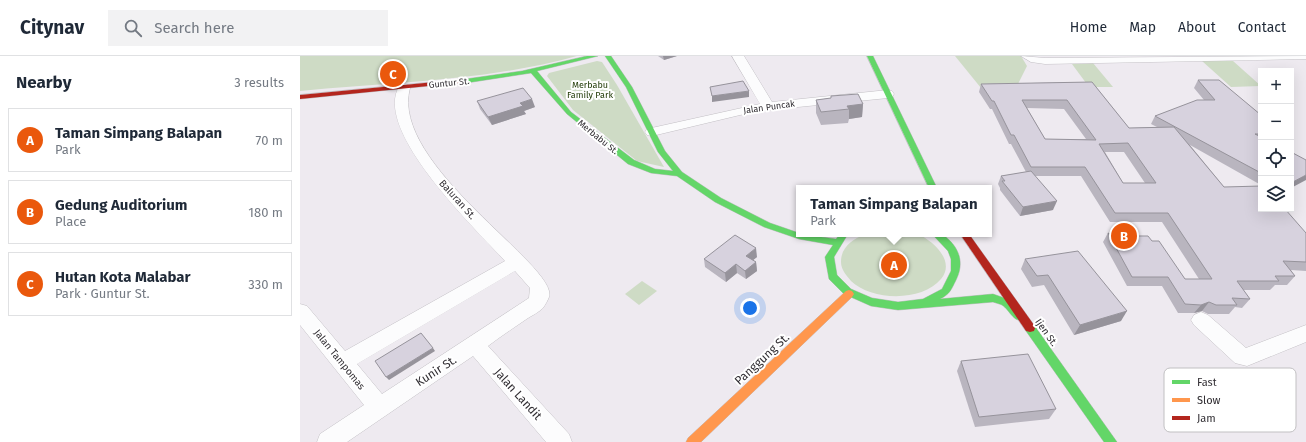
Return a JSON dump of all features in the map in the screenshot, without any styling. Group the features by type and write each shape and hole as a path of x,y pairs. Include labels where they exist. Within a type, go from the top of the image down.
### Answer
{"main road":[{"name":"Guntur St.","path":"300,97 490,79 534,72 595,56"},
{"name":"Merbabu St.","path":"608,56 629,87 662,152 679,174 718,200 767,225 796,235"},
{"path":"870,56 932,185"},
{"name":"Merbabu St.","path":"534,72 568,113 631,162 654,171 679,174"},
{"name":"Merbabu St.","path":"805,237 835,242"},
{"path":"841,237 830,249 828,269 833,279 849,294 862,302 890,307 993,298 1008,303 1036,336"},
{"path":"940,237 965,259"},
{"path":"916,305 943,293 954,281 958,269 957,260 949,237"},
{"name":"Ijen St.","path":"966,237 1111,442"},
{"path":"977,268 1002,286"},
{"name":"Panggung St.","path":"692,442 849,294"}],"street":[{"path":"738,56 768,106"},
{"path":"1031,58 1052,61 1306,56"},
{"name":"Baluran St.","path":"404,88 401,93 401,109 415,142 425,159 448,190 539,286 540,296"},
{"name":"Jalan Puncak","path":"652,132 740,111 768,106 888,94"},
{"path":"344,362 517,262"},
{"name":"Kunir St.","path":"328,442 536,303 540,296"},
{"name":"Jalan Tampomas","path":"300,311 344,362 379,407"},
{"path":"1200,320 1242,357 1247,357 1306,333"},
{"name":"Jalan Landit","path":"475,345 561,442"}],"green space":[{"path":"300,56 577,56 509,71 474,76 300,91"},
{"path":"955,56 1021,56 1027,66 1016,88 981,88"},
{"name":"Merbabu Family Park","path":"597,61 602,62 617,85 664,167 637,161 573,110 547,76 549,73"},
{"path":"1202,61 1233,61 1258,83 1258,86 1231,87"},
{"path":"1093,63 1113,87 1089,87 1072,64"},
{"path":"860,237 924,237 941,252 946,265 945,272 941,279 933,287 910,295 884,295 860,288 846,275 842,268 841,262 841,257 845,248"},
{"path":"642,281 657,291 639,305 625,294"}],"building":[{"path":"1198,80 1219,80 1258,112 1258,134 1255,134 1258,136 1258,171 1155,116 1197,100 1215,100"},
{"path":"743,81 749,91 712,96 710,87"},
{"path":"1092,82 1129,128 1174,127 1224,187 1258,186 1258,212 1288,212 1306,233 1306,262 1283,261 1295,276 1275,276 1279,281 1237,281 1250,299 1232,298 1237,305 1216,305 1209,302 1201,305 1185,304 1168,277 1132,277 1108,233 1134,243 1129,236 1148,236 1152,241 1159,241 1185,279 1212,279 1168,213 1115,213 1085,167 1031,167 1014,135 1011,135 994,101 992,101 981,84","holes":["1022,100 1067,100 1096,140 1045,139","1128,143 1156,183 1123,183 1099,144"]},
{"path":"523,88 532,99 520,103 523,106 488,117 477,101"},
{"path":"858,94 863,104 847,106 849,109 821,112 816,100 831,98 831,96"},
{"path":"1294,154 1306,160 1306,175 1294,181"},
{"path":"1031,171 1057,201 1023,207 1002,181 1005,181 1001,176"},
{"path":"735,235 756,248 746,256 756,262 745,271 736,264 725,273 704,259"},
{"path":"1078,251 1127,311 1080,325 1048,275 1037,276 1025,259"},
{"path":"421,333 433,348 386,377 375,361"},
{"path":"1028,354 1056,409 979,417 961,361"}],"traffic: fast":[{"path":"466,81 522,73 595,56"},
{"path":"608,56 629,87 662,152 679,174 718,200 767,225 796,235"},
{"path":"870,56 932,185"},
{"path":"534,72 569,113 631,162 654,171 679,174"},
{"path":"805,237 835,242"},
{"path":"842,237 829,257 832,276 848,292 871,302 898,306 925,303 945,292 956,271 956,259 949,245 940,237"},
{"path":"928,304 993,298 1007,303 1020,317"},
{"path":"1030,328 1111,442"}],"traffic: slow":[{"path":"692,442 849,294"}],"traffic: jam":[{"path":"300,97 466,81"},
{"path":"966,237 1030,328"}],"place":[{"name":"Hutan Kota Malabar","path":"393,74"},
{"name":"Gedung Auditorium","path":"1124,236"},
{"name":"Taman Simpang Balapan","path":"894,265"}]}
